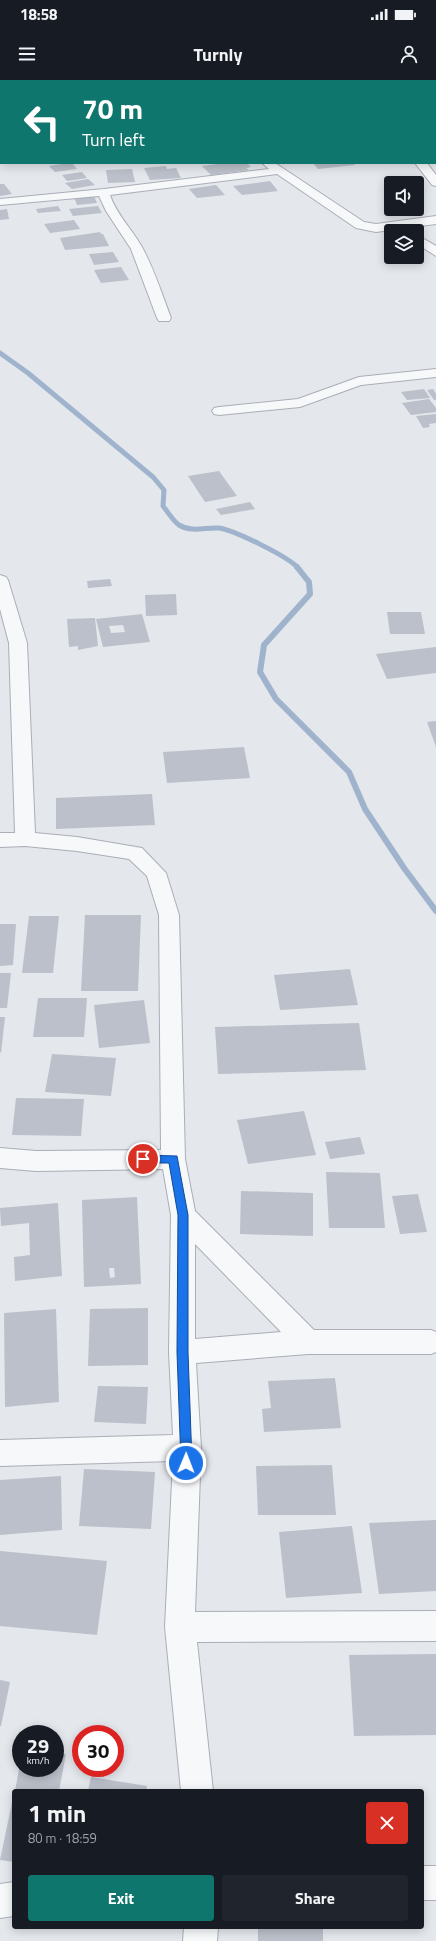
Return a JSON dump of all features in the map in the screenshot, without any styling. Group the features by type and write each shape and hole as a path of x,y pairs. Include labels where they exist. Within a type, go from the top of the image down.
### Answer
{"street":[{"path":"269,164 360,225 384,228"},
{"path":"422,164 436,183"},
{"path":"0,202 104,192 278,171"},
{"path":"104,192 105,200 132,240 145,264 164,318"},
{"path":"419,224 436,220"},
{"path":"424,244 436,252"},
{"path":"219,411 300,403 359,381 436,373"},
{"path":"0,580 7,636 18,643 25,839"},
{"path":"0,840 25,839 77,844 135,853 156,873 169,915 173,1159 183,1215 182,1352 187,1448 180,1627 197,1789"},
{"path":"0,1158 36,1161 173,1159"},
{"path":"183,1215 308,1342"},
{"path":"182,1352 308,1342 431,1342"},
{"path":"0,1453 187,1448"},
{"path":"180,1627 436,1626"},
{"path":"424,1883 436,1883"},
{"path":"0,1901 12,1899"},
{"path":"200,1941 201,1929"}],"building":[{"path":"73,164 77,169 55,172 49,166"},
{"path":"217,164 248,164 251,167 246,168 249,170 211,175 202,166"},
{"path":"314,164 355,165 318,169"},
{"path":"166,166 167,169 176,168 181,178 150,180 144,168"},
{"path":"132,169 135,182 108,183 106,170"},
{"path":"82,172 87,178 67,181 62,175"},
{"path":"88,179 95,185 72,189 65,183"},
{"path":"270,181 278,191 242,195 233,186"},
{"path":"0,184 4,184 12,194 0,196"},
{"path":"216,185 225,195 197,198 189,189"},
{"path":"94,196 97,203 77,205 74,197"},
{"path":"58,206 61,211 38,213 36,209"},
{"path":"98,206 102,213 73,216 69,209"},
{"path":"7,209 9,219 0,220 0,210"},
{"path":"74,220 80,229 50,233 44,224"},
{"path":"100,232 103,234 109,246 65,250 60,238"},
{"path":"113,252 119,262 94,265 89,254"},
{"path":"121,267 129,280 101,283 94,270"},
{"path":"424,389 430,398 407,400 401,392"},
{"path":"433,389 436,394 436,400 434,400 427,390"},
{"path":"429,399 436,408 436,412 411,415 402,403"},
{"path":"436,414 436,423 429,424 430,427 423,428 416,416"},
{"path":"219,471 237,496 205,502 188,476"},
{"path":"250,502 255,509 221,515 216,509"},
{"path":"110,579 112,586 88,588 87,581"},
{"path":"176,594 177,615 146,616 145,595"},
{"path":"387,612 421,612 425,634 390,634"},
{"path":"142,614 150,642 103,647 96,619","holes":["123,625 125,632 111,633 109,626"]},
{"path":"95,618 98,646 78,650 78,646 69,647 67,619"},
{"path":"436,647 436,673 387,679 376,654"},
{"path":"436,721 436,747 427,722"},
{"path":"244,747 250,778 167,783 163,752"},
{"path":"152,794 155,825 56,829 56,798"},
{"path":"85,915 141,915 138,991 81,991"},
{"path":"29,916 59,916 53,973 22,973"},
{"path":"0,924 16,924 13,965 0,966"},
{"path":"350,969 358,1005 280,1010 274,975"},
{"path":"0,973 11,973 7,1008 0,1008"},
{"path":"38,998 87,998 84,1037 33,1037"},
{"path":"144,1000 150,1043 99,1048 94,1005"},
{"path":"0,1017 5,1017 1,1053 0,1052"},
{"path":"359,1023 366,1070 218,1074 215,1027"},
{"path":"52,1054 116,1058 111,1096 45,1092"},
{"path":"16,1098 84,1099 81,1136 12,1135"},
{"path":"304,1111 316,1155 248,1164 237,1120"},
{"path":"360,1137 365,1154 330,1159 325,1142"},
{"path":"326,1172 380,1173 385,1228 329,1228"},
{"path":"241,1191 313,1193 313,1236 240,1234"},
{"path":"418,1194 427,1232 400,1234 392,1196"},
{"path":"137,1197 141,1284 84,1287 82,1200","holes":["109,1268 114,1268 115,1277 110,1278"]},
{"path":"58,1203 62,1276 15,1281 14,1257 30,1255 29,1223 1,1226 0,1208"},
{"path":"148,1308 148,1365 88,1366 90,1309"},
{"path":"56,1309 59,1402 5,1407 4,1313"},
{"path":"335,1378 341,1428 264,1432 262,1409 271,1408 268,1381"},
{"path":"98,1386 148,1387 146,1424 94,1422"},
{"path":"332,1465 336,1515 258,1515 256,1466"},
{"path":"84,1469 155,1472 151,1529 79,1526"},
{"path":"61,1476 62,1530 0,1535 0,1480"},
{"path":"436,1520 436,1591 379,1594 369,1523"},
{"path":"352,1526 362,1593 286,1598 279,1532"},
{"path":"0,1551 107,1561 97,1635 0,1626"},
{"path":"436,1654 436,1735 354,1736 349,1655"},
{"path":"0,1680 10,1682 1,1726 0,1726"},
{"path":"64,1754 66,1754 64,1765"},
{"path":"18,1777 62,1777 59,1789 15,1789"},
{"path":"91,1777 147,1786 146,1789 88,1789"},
{"path":"12,1803 12,1862 0,1860"},
{"path":"258,1929 323,1929 323,1941 258,1941"}],"waterway":[{"path":"0,353 28,373 153,477 164,490 163,506 179,525 189,529 219,528 226,530 273,551 297,567"},
{"path":"297,567 309,582 310,594 264,645 260,672 276,699 349,772 365,809 404,868 436,911"}],"route":[{"path":"143,1159 173,1159 183,1215 182,1352 187,1448 186,1463"}]}
